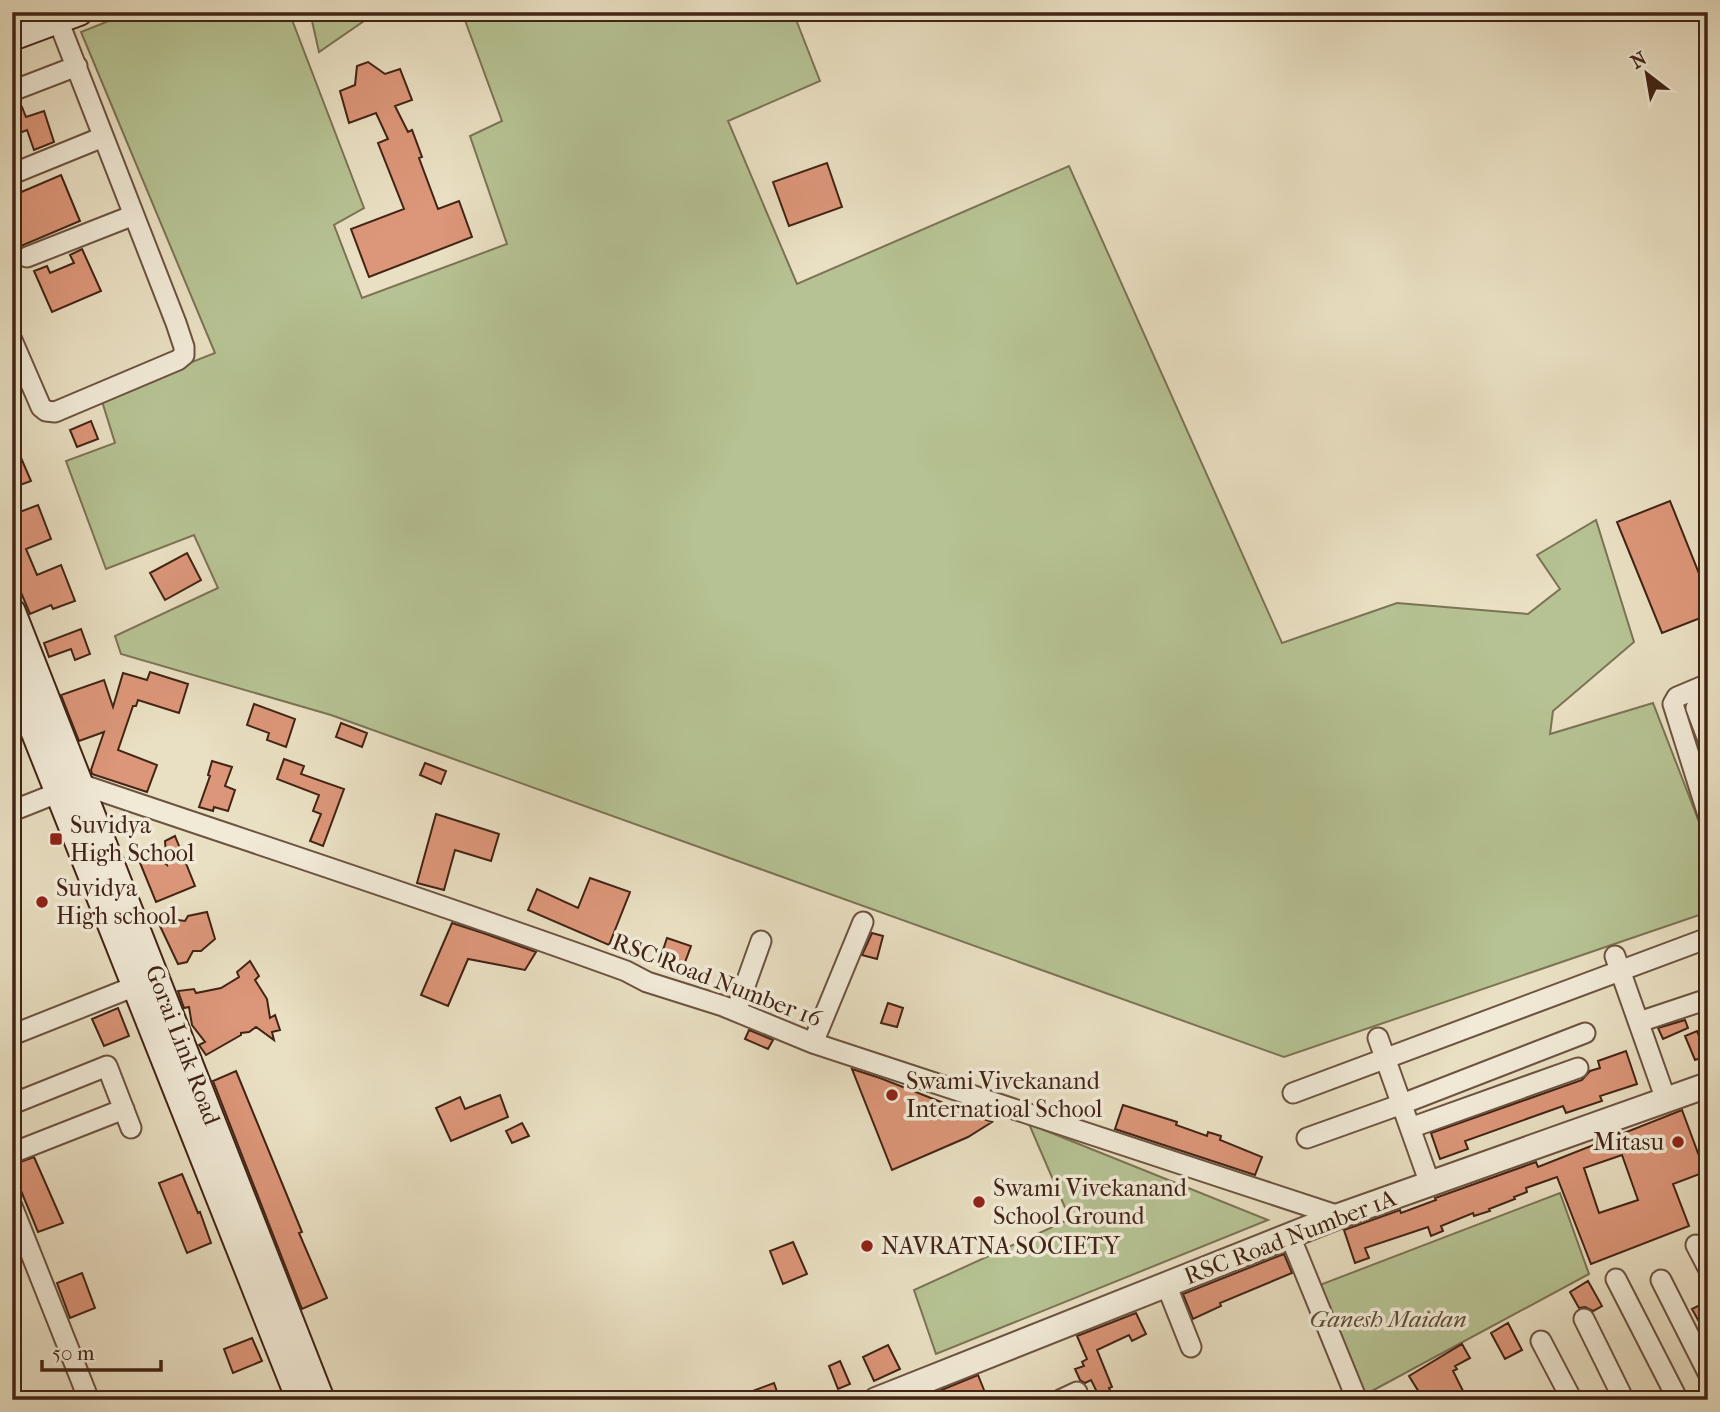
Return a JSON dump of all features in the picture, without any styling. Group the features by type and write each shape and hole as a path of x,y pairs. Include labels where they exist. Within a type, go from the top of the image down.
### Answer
{"main road":[{"path":"12,37 68,16"},
{"name":"Gorai Link Road","path":"12,612 70,788 147,982 321,1400"},
{"name":"Gorai Link Road","path":"12,675 70,788"},
{"name":"Gorai Link Road","path":"147,982 300,1400"}],"street":[{"path":"12,340 41,407 55,412 178,360 184,355 176,323 77,66 68,16"},
{"path":"12,91 77,66"},
{"path":"12,174 103,137"},
{"path":"27,257 134,215"},
{"path":"1708,684 1676,697 1673,704 1708,815"},
{"path":"1708,698 1699,701 1696,708 1708,740"},
{"path":"12,811 70,788"},
{"name":"RSC Road Number 16","path":"70,788 469,914 626,971 646,982 736,1011 813,1043 1339,1216"},
{"path":"813,1043 863,922"},
{"path":"1293,1093 1386,1060 1617,963 1708,938"},
{"path":"736,1011 761,941"},
{"path":"1617,963 1666,1100"},
{"path":"12,1035 147,982"},
{"path":"1639,1022 1708,999"},
{"path":"1307,1138 1586,1033"},
{"path":"1378,1038 1430,1184"},
{"path":"12,1104 107,1066 131,1128"},
{"path":"1410,1128 1578,1068"},
{"name":"RSC Road Number 1A","path":"876,1400 1339,1216 1708,1085"},
{"path":"12,1153 124,1109"},
{"path":"12,1206 89,1400"},
{"path":"1290,1236 1357,1400"},
{"path":"1696,1245 1708,1268"},
{"path":"1616,1279 1678,1400"},
{"path":"1661,1280 1708,1373"},
{"path":"1166,1284 1191,1347"},
{"path":"1584,1319 1624,1400"},
{"path":"1541,1341 1572,1400"}],"green space":[{"path":"131,12 289,12 364,208 334,225 362,298 507,244 470,136 502,121 462,12 793,12 820,81 728,121 797,284 1069,166 1282,643 1397,603 1528,614 1560,589 1537,555 1596,520 1634,642 1553,711 1550,734 1653,703 1708,845 1708,912 1284,1057 331,715 121,654 115,636 218,588 194,535 106,569 66,461 115,443 101,398 215,353 81,32"},
{"path":"310,12 377,12 319,52"},
{"path":"1029,1124 1268,1220 936,1354 914,1290 1070,1219"},
{"name":"Ganesh Maidan","path":"1560,1193 1589,1274 1357,1399 1312,1288"}],"building":[{"path":"368,62 385,74 400,69 412,100 395,106 408,132 412,130 422,157 419,158 438,209 459,201 472,237 369,277 351,229 404,209 378,143 388,139 376,113 349,123 340,91 355,85 357,66"},
{"path":"22,107 26,117 44,111 54,142 34,150 27,130 12,136 12,111"},
{"path":"827,163 842,207 789,226 773,182"},
{"path":"61,175 80,221 21,246 12,225 12,196"},
{"path":"82,249 101,291 52,312 34,271 47,266 50,273 74,263 70,255"},
{"path":"91,421 98,439 77,447 70,430"},
{"path":"12,437 31,481 12,488"},
{"path":"1670,501 1708,596 1708,615 1662,633 1617,522"},
{"path":"38,505 51,539 26,549 37,575 61,565 75,601 53,609 51,605 30,614 12,571 12,515"},
{"path":"187,553 201,580 165,600 150,573"},
{"path":"81,629 90,654 75,660 71,649 49,657 44,643"},
{"path":"150,672 188,684 179,713 138,700 136,706 133,706 118,750 157,765 147,792 92,774 104,732 79,741 61,695 104,680 113,707 123,673 147,680"},
{"path":"254,704 295,719 286,747 267,740 269,733 247,725"},
{"path":"341,723 367,733 362,747 336,737"},
{"path":"284,759 304,766 301,774 344,789 323,846 310,841 321,814 313,811 319,795 277,779"},
{"path":"212,761 232,767 225,786 235,790 228,811 199,807 210,776 208,775"},
{"path":"425,763 446,771 441,784 420,775"},
{"path":"436,814 499,834 491,861 455,850 444,890 417,883"},
{"path":"175,836 195,886 156,902 136,853 147,848 167,865 165,841"},
{"path":"590,878 630,892 609,945 528,910 537,889 578,908"},
{"path":"207,912 215,939 201,951 193,951 187,962 178,964 160,926 178,920 185,921 188,916"},
{"path":"452,923 536,952 525,970 468,959 448,1006 421,995"},
{"path":"872,933 883,936 877,959 862,955"},
{"path":"667,938 691,946 681,973 658,965"},
{"path":"250,961 259,976 255,980 267,999 270,1018 275,1015 280,1030 272,1032 274,1040 256,1027 206,1055 199,1045 205,1042 192,1025 189,1007 184,1008 178,991 194,989 196,993 221,988 239,977 237,972"},
{"path":"888,1003 903,1008 897,1027 881,1023"},
{"path":"118,1008 129,1036 104,1046 92,1019"},
{"path":"1685,1020 1688,1028 1663,1039 1658,1028"},
{"path":"749,1030 773,1040 768,1049 745,1039"},
{"path":"1697,1031 1707,1056 1695,1060 1685,1036"},
{"path":"1626,1051 1637,1084 1600,1096 1602,1101 1566,1113 1563,1106 1465,1141 1468,1149 1440,1159 1431,1133 1582,1080 1590,1071 1600,1068 1598,1061"},
{"name":"Swami Vivekanand Internatioal School","path":"852,1069 992,1122 968,1137 892,1170"},
{"path":"236,1071 327,1298 302,1309 213,1081"},
{"path":"500,1095 508,1117 451,1141 436,1108 460,1097 465,1109"},
{"path":"1123,1105 1177,1122 1176,1125 1207,1136 1208,1132 1221,1136 1220,1140 1262,1157 1255,1175 1115,1129"},
{"path":"1682,1110 1705,1172 1673,1184 1689,1226 1591,1264 1557,1177 1526,1188 1527,1192 1489,1209 1490,1211 1474,1216 1473,1213 1441,1226 1443,1231 1431,1236 1428,1227 1365,1248 1369,1258 1355,1263 1344,1230 1400,1210 1401,1213 1536,1162 1538,1167","holes":["1622,1155 1638,1200 1599,1213 1584,1168"]},
{"path":"522,1123 529,1136 512,1143 506,1131"},
{"path":"34,1157 63,1223 38,1232 12,1169 12,1165"},
{"path":"182,1174 211,1243 187,1253 159,1183"},
{"path":"793,1242 807,1274 783,1284 770,1251"},
{"path":"1284,1254 1292,1273 1220,1303 1221,1306 1193,1319 1183,1294"},
{"path":"82,1273 95,1308 70,1318 57,1283"},
{"path":"1588,1281 1602,1306 1593,1311 1585,1307 1579,1308 1570,1292"},
{"path":"1708,1301 1708,1338 1692,1309"},
{"path":"1136,1313 1146,1334 1132,1341 1129,1335 1097,1350 1115,1400 1101,1400 1091,1380 1085,1383 1080,1380 1075,1369 1084,1366 1082,1362 1087,1359 1077,1336"},
{"path":"1508,1323 1522,1350 1505,1359 1491,1333"},
{"path":"252,1338 262,1361 233,1373 224,1349"},
{"path":"1462,1344 1470,1358 1455,1366 1457,1369 1453,1371 1465,1395 1457,1400 1424,1400 1409,1376"},
{"path":"888,1345 900,1369 874,1381 863,1357"},
{"path":"840,1361 850,1384 838,1389 829,1366"},
{"path":"978,1375 988,1400 917,1400"},
{"path":"774,1383 780,1400 734,1400 734,1398"}],"place":[{"name":"Suvidya High School","path":"56,839"},
{"name":"Suvidya High school","path":"42,902"},
{"name":"Swami Vivekanand Internatioal School","path":"892,1095"},
{"name":"Mitasu","path":"1678,1142"},
{"name":"Swami Vivekanand School Ground","path":"979,1202"},
{"name":"NAVRATNA SOCIETY","path":"867,1246"}]}
